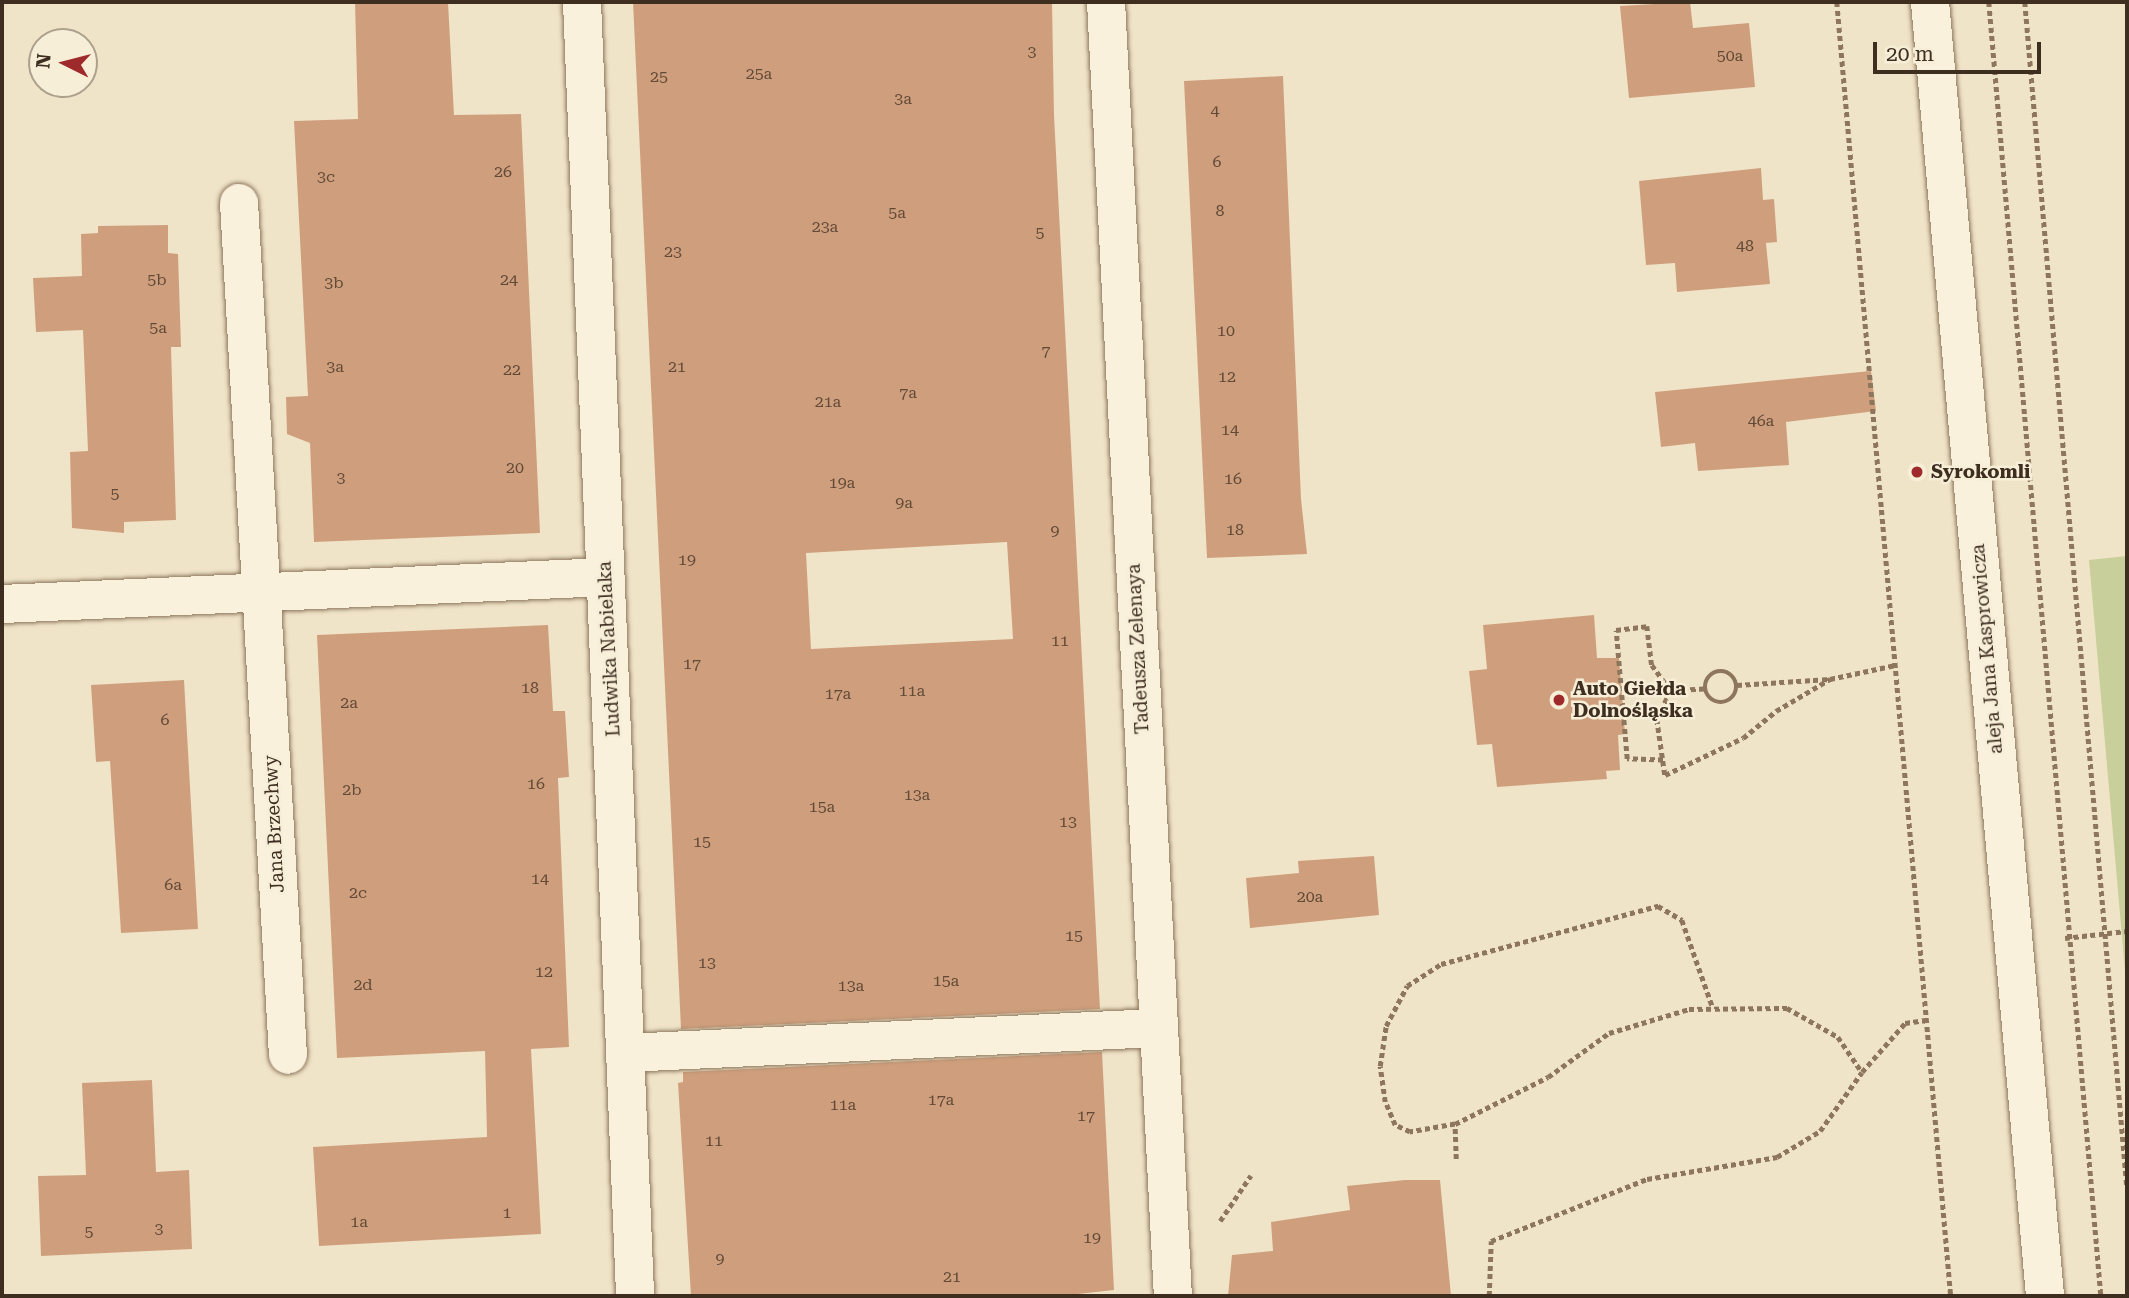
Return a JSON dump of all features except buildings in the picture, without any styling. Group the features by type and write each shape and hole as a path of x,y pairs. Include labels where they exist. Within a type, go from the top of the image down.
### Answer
{"street":[{"name":"Ludwika Nabielaka","path":"582,2 635,1296"},
{"name":"Tadeusza Zelenaya","path":"1106,2 1157,1028 1173,1296"},
{"name":"aleja Jana Kasprowicza","path":"1930,2 2045,1296"},
{"name":"Jana Brzechwy","path":"239,202 288,1055"},
{"path":"2,604 605,577"},
{"path":"626,1053 1157,1028"}],"path":[{"path":"1838,2 1951,1296"},
{"path":"1989,2 2066,938 2101,1296"},
{"path":"2025,2 2127,1187"},
{"path":"1663,760 1627,759 1616,630 1647,625 1652,665 1671,691"},
{"path":"1737,685 1830,679 1896,665"},
{"path":"1719,671 1731,674 1737,685 1734,697 1723,704 1711,700 1704,689 1708,677 1719,671"},
{"path":"1671,691 1657,719 1665,775 1688,768 1743,738 1776,711 1830,679"},
{"path":"1671,691 1704,689"},
{"path":"1713,1008 1682,920 1658,906 1441,964 1407,986 1386,1026 1380,1066 1385,1102 1395,1125 1410,1132 1455,1124 1548,1077 1609,1033 1689,1009 1787,1009 1838,1037 1861,1072"},
{"path":"2066,938 2127,932"},
{"path":"1489,1296 1491,1241 1647,1179 1777,1157 1819,1131 1861,1072 1905,1023 1926,1020"},
{"path":"1455,1124 1456,1159"},
{"path":"1218,1224 1251,1175"}],"green space":[{"path":"2127,556 2127,994 2089,560"}],"place":[{"name":"Syrokomli","path":"1917,472"},
{"name":"Auto Giełda Dolnośląska","path":"1559,700"}]}
